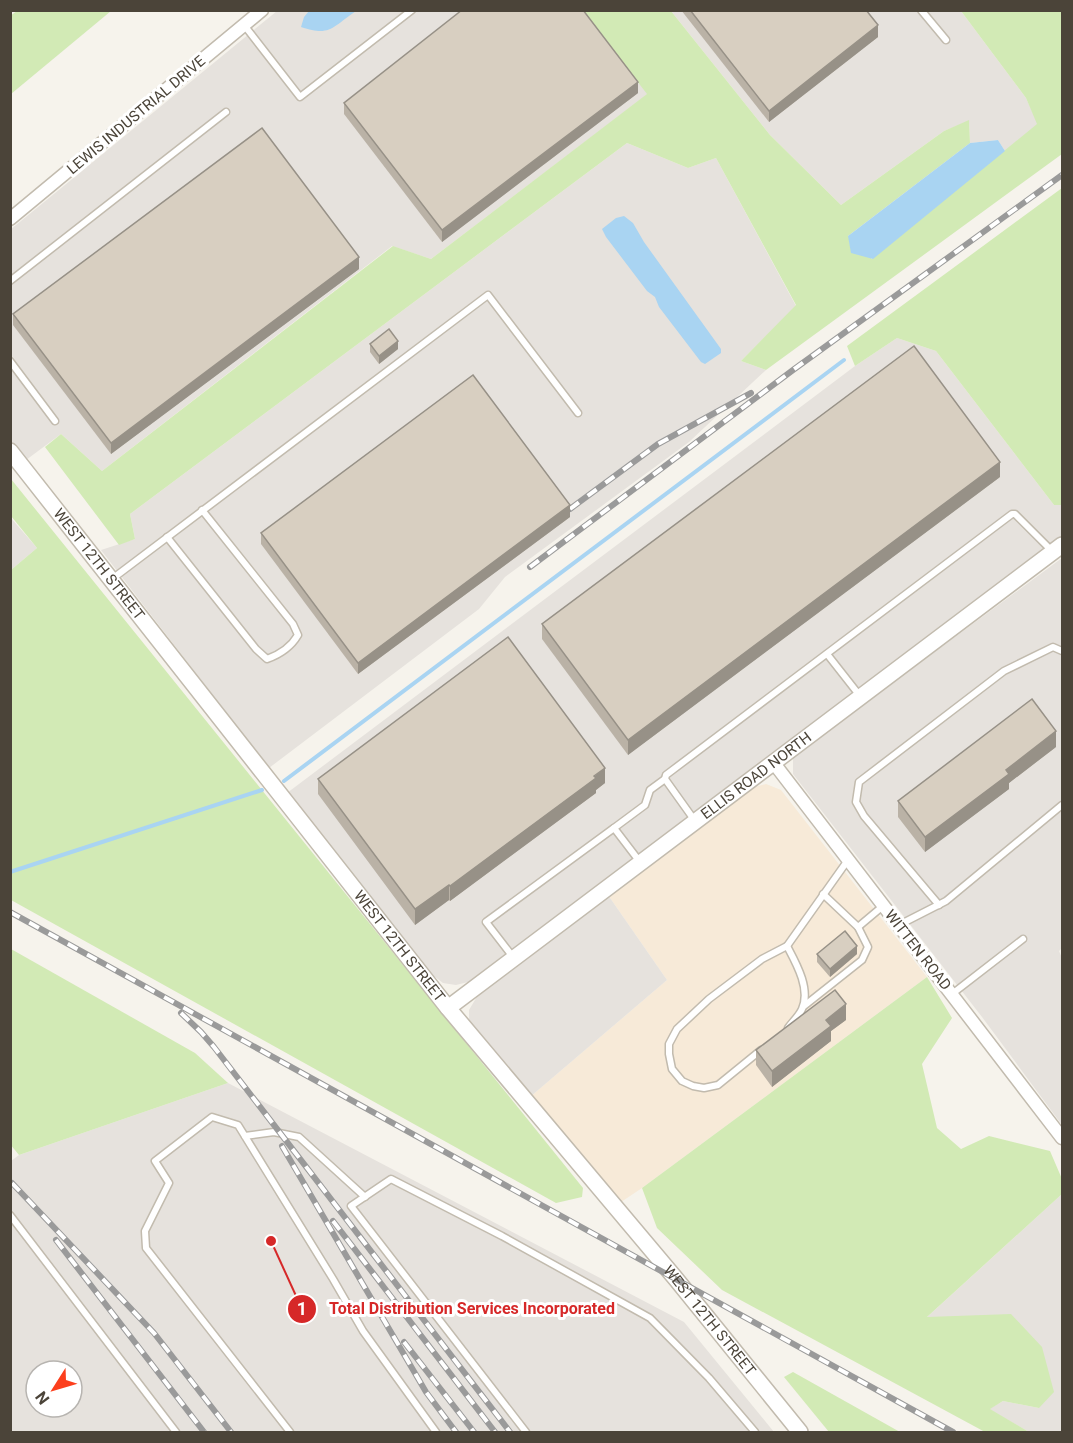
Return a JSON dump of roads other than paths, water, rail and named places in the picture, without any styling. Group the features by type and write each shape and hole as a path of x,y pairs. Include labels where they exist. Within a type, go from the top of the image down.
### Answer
{"street":[{"name":"LEWIS INDUSTRIAL DRIVE","path":"10,219 262,10"},
{"name":"WEST 12TH STREET","path":"10,451 448,1008 668,1270 800,1432"},
{"name":"ELLIS ROAD NORTH","path":"448,1008 1058,549"},
{"name":"WITTEN ROAD","path":"773,762 1062,1138"}],"lane":[{"path":"244,25 300,97 412,10"},
{"path":"921,10 946,40"},
{"path":"10,281 226,112"},
{"path":"112,579 488,295 578,413"},
{"path":"10,361 55,421"},
{"path":"167,537 256,649 267,658 276,656 292,646 298,635 293,624 202,510"},
{"path":"513,958 486,922 645,805 650,790 665,779 666,775 1012,514 1015,514 1058,549"},
{"path":"939,905 864,816 856,802 859,782 1004,671 1053,647 1062,651"},
{"path":"827,654 861,697"},
{"path":"665,779 695,821"},
{"path":"898,925 946,901 1062,805"},
{"path":"614,828 640,862"},
{"path":"769,1044 718,1085 704,1088 682,1081 672,1069 669,1054 669,1044 676,1029 709,999 762,958 787,946 848,860"},
{"path":"786,1030 804,1006 862,960 868,947 858,927 823,894"},
{"path":"858,927 883,906"},
{"path":"952,994 1023,939"},
{"path":"787,946 802,979 804,1006"},
{"path":"290,1432 146,1248 145,1231 169,1183 155,1161 212,1117 238,1125 363,1331 436,1432"},
{"path":"245,1136 274,1132 299,1137 365,1197"},
{"path":"526,1432 351,1206 391,1179 651,1318 709,1378 755,1432"},
{"path":"10,1215 176,1432"}],"water":[{"path":"309,11 356,11 331,29 319,31 301,27"},
{"path":"998,140 1005,151 873,259 851,253 848,236 970,143"},
{"path":"624,216 633,223 644,242 721,349 721,353 705,364 701,362 659,307 655,297 647,291 606,237 602,229 616,218"}],"waterway":[{"path":"284,781 844,360"},
{"path":"10,872 262,790"}],"railway":[{"path":"530,567 793,370 1062,175"},
{"path":"570,509 658,444 751,393"},
{"path":"10,912 953,1432"},
{"path":"181,1013 214,1047 510,1432"},
{"path":"282,1146 426,1392 456,1432"},
{"path":"12,1183 154,1333 231,1432"},
{"path":"333,1221 495,1432"},
{"path":"56,1240 204,1432"},
{"path":"404,1342 474,1432"}],"place":[{"name":"Total Distribution Services Incorporated","path":"271,1241"}]}
